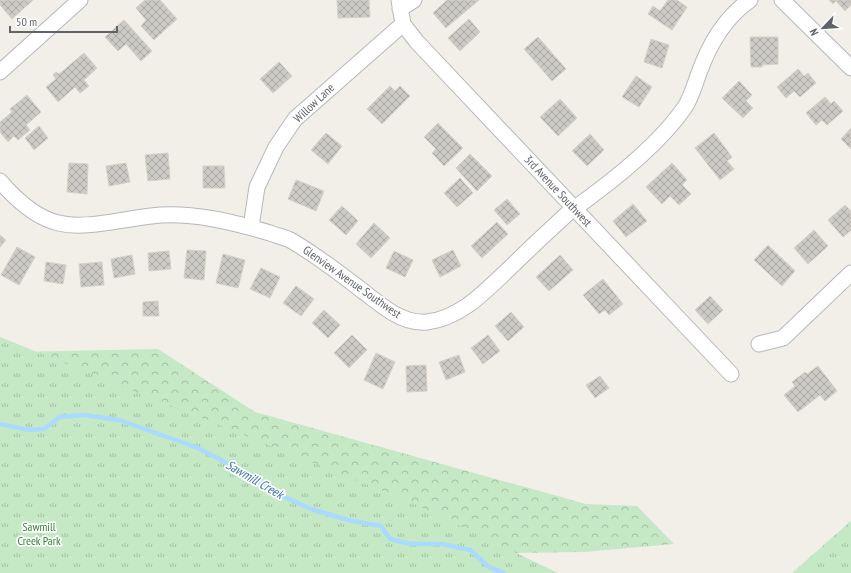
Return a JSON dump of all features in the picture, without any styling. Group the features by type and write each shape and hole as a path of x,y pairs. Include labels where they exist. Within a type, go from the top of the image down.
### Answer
{"street":[{"path":"0,72 80,0"},
{"name":"Willow Lane","path":"251,227 257,187 276,147 295,119 401,11 414,0"},
{"name":"Glenview Avenue Southwest","path":"0,180 14,197 35,214 55,222 78,226 96,225 152,216 185,216 251,227 290,240 324,261 393,314 409,321 427,322 447,317 472,302 575,208 647,149 670,126 686,106 712,40 725,24 750,0"},
{"path":"782,0 851,68"},
{"name":"3rd Avenue Southwest","path":"401,11 417,42 731,374"},
{"path":"758,344 783,338 851,273"}],"green space":[{"name":"Sawmill Creek Park","path":"0,337 408,501 558,573 0,573"},
{"path":"158,349 255,412 586,504 637,506 674,544 584,552 513,553 15,352"},
{"path":"851,521 851,573 792,573"}],"building":[{"path":"0,0 33,0 12,19 0,5"},
{"path":"145,0 160,0 177,19 154,40 141,26 146,20 136,8"},
{"path":"337,0 369,0 370,17 338,18"},
{"path":"447,0 479,0 446,28 433,13"},
{"path":"668,0 677,0 687,7 672,30 648,14 653,6 660,11"},
{"path":"829,0 851,0 851,5 845,11 836,1 833,4"},
{"path":"469,19 480,32 460,51 448,38"},
{"path":"124,20 152,51 141,61 126,44 118,51 105,37"},
{"path":"538,37 566,69 552,81 524,49"},
{"path":"750,37 778,37 778,64 762,65 762,67 751,67"},
{"path":"651,39 669,45 662,68 644,62"},
{"path":"84,53 97,68 84,80 89,86 80,93 75,87 58,102 46,87 56,79 53,75 56,72 59,74"},
{"path":"279,62 292,76 273,93 260,79"},
{"path":"798,69 804,76 808,73 816,83 800,97 794,91 786,98 777,87"},
{"path":"636,76 652,87 639,107 622,97"},
{"path":"739,81 752,95 746,101 753,108 743,118 722,98"},
{"path":"390,86 395,91 400,86 410,96 382,124 367,109"},
{"path":"27,95 41,112 26,125 30,130 18,140 14,136 8,142 0,132 0,122 12,112 10,109"},
{"path":"825,97 831,104 834,101 843,111 827,125 822,120 816,125 806,113"},
{"path":"560,99 577,118 558,136 540,117"},
{"path":"438,123 463,148 444,166 432,153 436,149 424,137"},
{"path":"39,126 48,138 34,150 25,138"},
{"path":"851,128 851,149 841,139"},
{"path":"326,133 342,146 328,164 311,150"},
{"path":"714,133 732,157 727,161 734,169 720,180 695,148"},
{"path":"590,134 604,150 587,166 572,151"},
{"path":"168,153 170,179 148,181 145,155"},
{"path":"470,154 492,176 477,191 456,168"},
{"path":"69,163 88,164 87,194 67,192"},
{"path":"126,163 130,182 109,186 106,166"},
{"path":"672,163 687,180 682,185 691,194 679,205 670,196 662,204 646,187"},
{"path":"203,166 224,166 225,188 203,188"},
{"path":"460,178 473,193 457,207 444,193"},
{"path":"296,180 324,191 316,211 288,199"},
{"path":"507,199 520,214 507,225 494,210"},
{"path":"633,204 647,221 626,237 613,221"},
{"path":"845,205 851,211 851,230 843,237 828,220"},
{"path":"342,206 358,221 346,235 329,220"},
{"path":"497,222 508,234 482,258 471,246"},
{"path":"374,223 390,238 371,258 356,244"},
{"path":"814,230 828,246 808,264 794,248"},
{"path":"0,235 6,240 0,247"},
{"path":"768,245 795,271 782,286 754,260"},
{"path":"17,247 35,257 19,285 1,275"},
{"path":"187,250 206,251 204,280 184,278"},
{"path":"453,250 461,266 440,277 432,260"},
{"path":"169,251 171,269 149,271 148,253"},
{"path":"394,251 413,260 405,277 386,268"},
{"path":"223,254 245,260 238,288 216,283"},
{"path":"132,255 135,274 114,278 111,259"},
{"path":"560,255 573,270 549,291 536,277"},
{"path":"46,262 66,265 63,284 44,281"},
{"path":"102,262 104,285 81,287 79,264"},
{"path":"261,268 280,277 270,298 250,289"},
{"path":"603,279 623,304 609,315 605,310 599,314 583,295"},
{"path":"296,286 314,299 301,316 283,303"},
{"path":"710,296 723,310 708,324 695,310"},
{"path":"158,301 159,316 143,316 143,302"},
{"path":"324,310 340,325 328,338 312,323"},
{"path":"511,312 524,327 508,341 495,326"},
{"path":"352,335 367,350 349,368 334,353"},
{"path":"488,335 500,351 483,364 471,348"},
{"path":"376,353 395,362 383,389 364,380"},
{"path":"459,355 465,372 446,380 439,362"},
{"path":"426,365 427,391 407,392 406,366"},
{"path":"818,366 837,391 825,401 820,395 798,412 784,395 795,386 792,382 805,372 807,374"},
{"path":"600,376 609,388 595,398 586,385"}],"waterway":[{"name":"Sawmill Creek","path":"0,424 28,430 44,429 60,417 83,415 119,420 198,448 248,474 272,491 311,509 348,520 381,526 390,539 411,544 442,544 470,550 489,567 504,573"}]}
